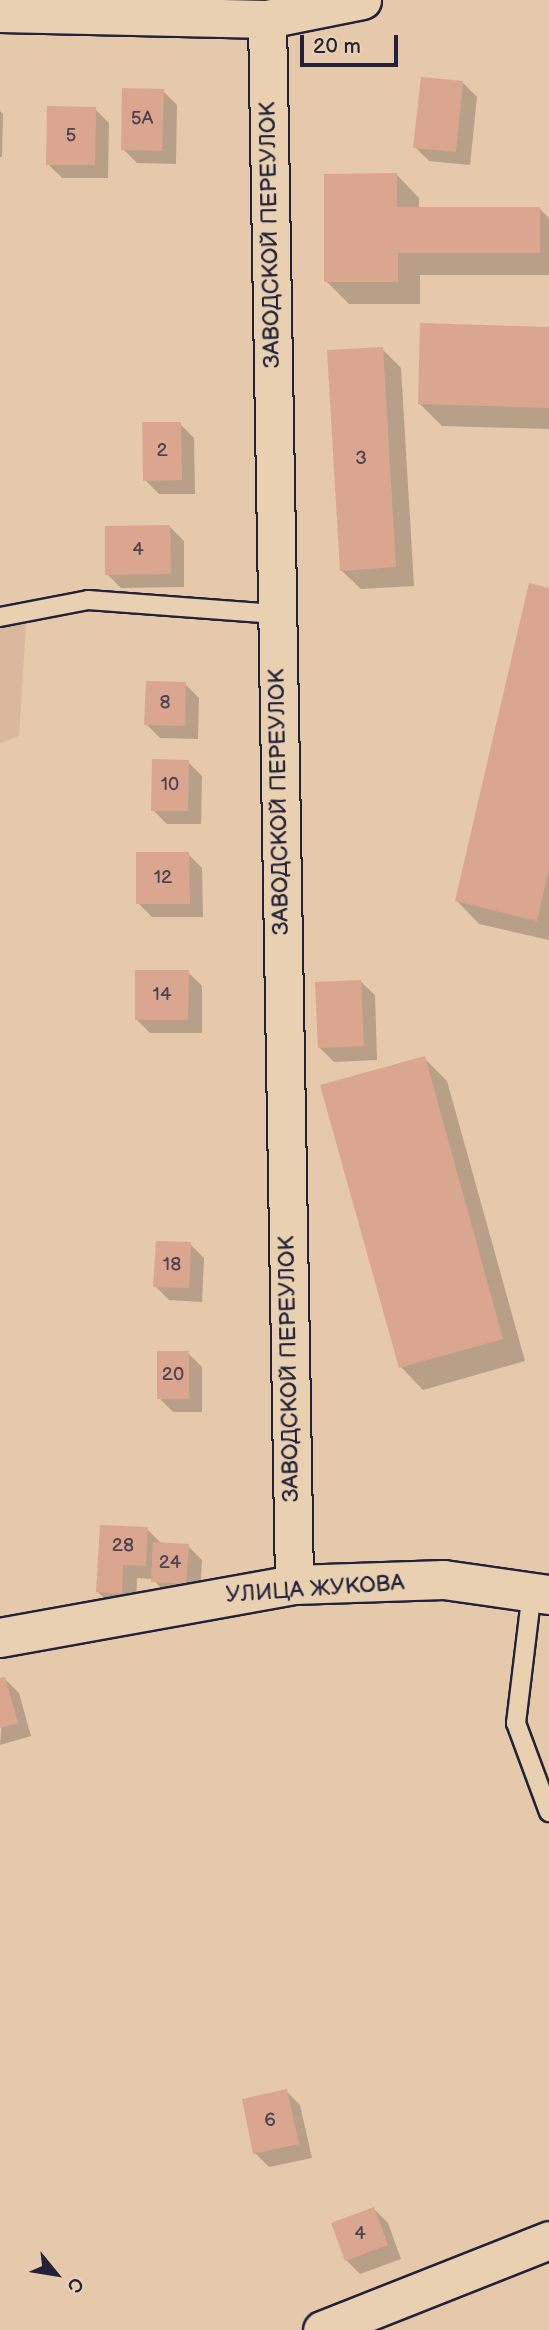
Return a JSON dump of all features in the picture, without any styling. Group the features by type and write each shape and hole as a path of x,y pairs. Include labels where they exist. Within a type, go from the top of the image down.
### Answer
{"main road":[{"name":"УЛИЦА ЖУКОВА","path":"0,1638 294,1586 444,1580 541,1593"}],"street":[{"path":"0,13 61,7 267,19 362,0"},
{"name":"ЗАВОДСКОЙ ПЕРЕУЛОК","path":"267,19 275,614 294,1586"},
{"path":"322,2330 549,2241"}],"lane":[{"path":"0,617 88,600 275,614"},
{"path":"541,1593 516,1723 549,1812"}],"shaded area":[{"path":"26,624 19,736 0,743 0,625"}],"building":[{"path":"421,77 463,81 456,152 413,148"},
{"path":"122,88 164,89 162,151 121,150"},
{"path":"47,106 96,107 95,165 46,165"},
{"path":"397,173 397,207 540,207 540,253 398,253 398,282 324,282 324,174"},
{"path":"420,323 549,327 549,408 418,404"},
{"path":"383,347 396,567 340,571 327,350"},
{"path":"142,422 181,422 182,480 143,481"},
{"path":"170,525 171,574 105,575 105,526"},
{"path":"529,583 549,588 549,868 537,921 455,901"},
{"path":"146,681 186,682 185,726 144,725"},
{"path":"152,759 189,760 188,811 151,811"},
{"path":"136,852 189,852 190,904 136,904"},
{"path":"135,970 189,970 188,1020 135,1020"},
{"path":"361,980 364,1046 318,1048 315,982"},
{"path":"425,1056 503,1339 399,1368 320,1085"},
{"path":"156,1241 191,1242 189,1288 153,1287"},
{"path":"157,1351 189,1351 189,1399 157,1399"},
{"path":"100,1525 148,1527 146,1566 123,1565 122,1594 96,1592"},
{"path":"153,1542 189,1544 186,1584 151,1582"},
{"path":"5,1677 18,1723 0,1728 0,1678"},
{"path":"287,2089 299,2144 253,2154 242,2099"},
{"path":"374,2207 388,2245 345,2261 331,2223"}]}
